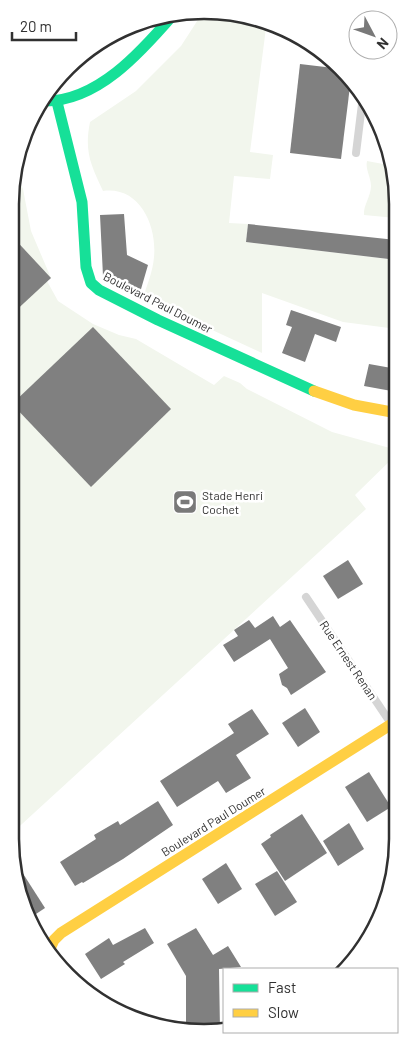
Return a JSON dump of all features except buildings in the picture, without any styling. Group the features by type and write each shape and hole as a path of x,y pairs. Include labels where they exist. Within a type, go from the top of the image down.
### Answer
{"street":[{"path":"50,101 57,102 102,82 122,69 140,53 167,22"},
{"name":"Boulevard Paul Doumer","path":"57,102 82,202 86,267 91,283 99,290 158,320 324,396 354,406 389,412"},
{"name":"Boulevard Paul Doumer","path":"52,945 61,933 389,725"}],"lane":[{"path":"356,153 362,107"},
{"name":"Rue Ernest Renan","path":"306,596 389,715"}],"shaded area":[{"path":"198,19 228,20 266,30 250,152 273,155 270,179 234,176 229,223 248,224 246,242 389,259 389,328 343,322 262,293 262,353 143,298 153,262 154,245 149,221 144,210 127,195 116,191 103,191 90,158 88,133 90,122 136,91 181,46"},
{"path":"384,158 388,180 389,217 364,215 371,186 367,161 383,164"},
{"name":"Stade Henri Cochet","path":"20,182 23,189 31,231 51,278 47,281 58,301 93,324 119,335 136,339 214,385 224,376 332,432 389,448 389,462 355,495 366,509 19,827"}],"traffic: fast":[{"path":"50,100 63,99 82,93 100,84 132,59 166,22"},
{"path":"57,102 82,202 86,267 91,283 99,290 158,320 314,391"}],"traffic: slow":[{"path":"314,391 354,405 389,412"},
{"path":"52,945 61,933 389,726"}],"place":[{"name":"Stade Henri Cochet","path":"185,502"}]}
